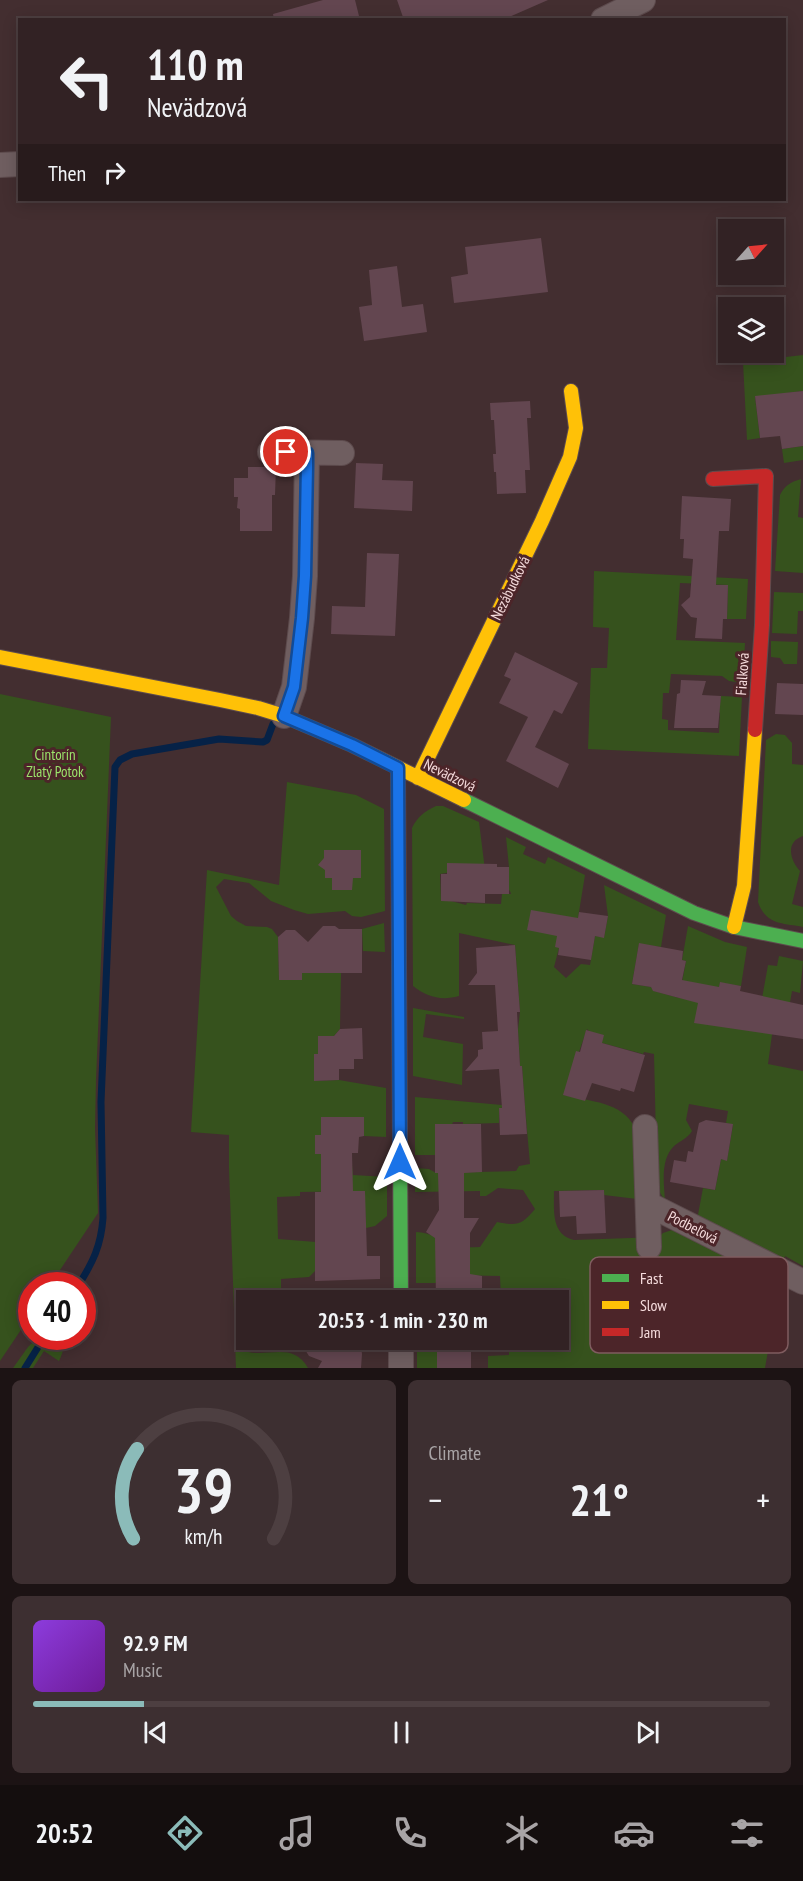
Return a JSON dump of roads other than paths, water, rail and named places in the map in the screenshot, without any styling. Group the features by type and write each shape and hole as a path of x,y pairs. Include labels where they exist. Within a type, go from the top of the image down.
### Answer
{"street":[{"path":"607,18 643,0"},
{"path":"0,165 18,164"},
{"name":"Nezábudková","path":"418,778 542,521 570,457 576,428 571,391"},
{"path":"270,452 342,453"},
{"path":"284,716 294,687 302,618 307,453"},
{"name":"Fialková","path":"713,479 766,476 762,625 744,886 734,927"},
{"name":"Nevädzová","path":"0,657 220,699 284,716 352,745 694,913 734,927 803,941"},
{"path":"398,768 400,1290"},
{"name":"Podbeľová","path":"645,1127 649,1247"},
{"name":"Podbeľová","path":"648,1204 753,1257"},
{"name":"Podbeľová","path":"788,1274 803,1282"},
{"path":"401,1350 401,1368"}],"waterway":[{"path":"86,1272 95,1254 103,1218 101,1102 115,767 120,760 132,754 219,739 263,742 267,740 273,724"},
{"path":"25,1368 36,1350"}],"park label":[{"name":"Cintorín Zlatý Potok","path":"55,762"}]}
